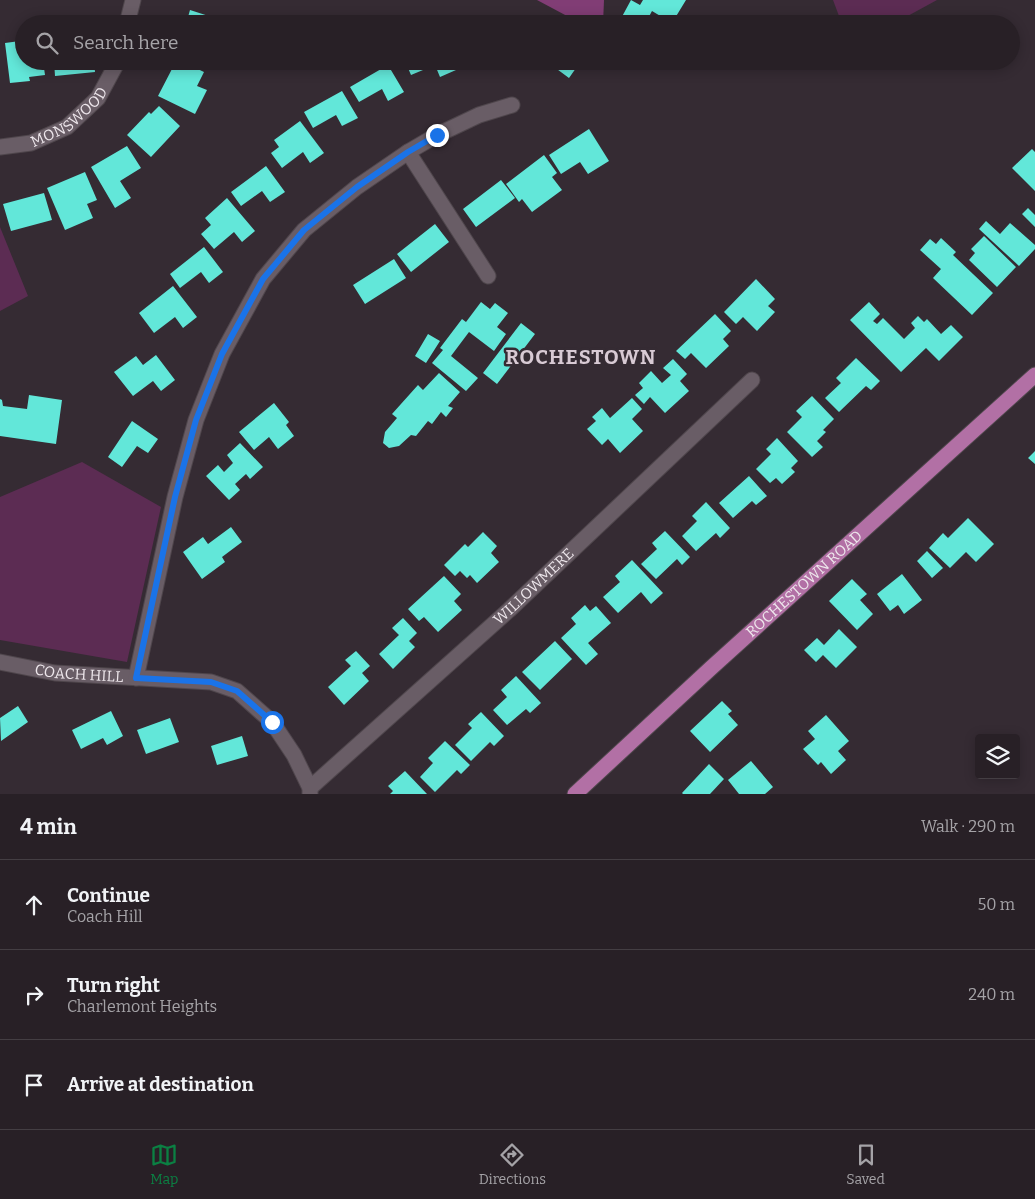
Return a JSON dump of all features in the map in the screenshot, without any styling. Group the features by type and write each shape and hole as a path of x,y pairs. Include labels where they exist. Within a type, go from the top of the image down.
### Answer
{"main road":[{"name":"ROCHESTOWN ROAD","path":"575,794 711,668 1035,375"}],"street":[{"path":"129,15 133,0"},
{"name":"MONSWOOD","path":"0,147 31,143 67,127 98,98 113,70"},
{"path":"136,678 179,481 196,420 222,354 263,279 304,230 357,187 408,152 479,115 512,105"},
{"path":"408,152 488,276"},
{"name":"WILLOWMERE","path":"310,791 509,610 752,380"},
{"name":"COACH HILL","path":"0,662 55,673 211,682 237,691 272,722 294,755 310,791"}],"shaded area":[{"path":"537,0 604,0 603,15 565,15"},
{"path":"833,0 937,0 910,15 839,15"},
{"path":"0,227 28,296 0,311"},
{"path":"82,462 161,507 127,662 0,640 0,497"}],"building":[{"path":"631,0 640,5 643,0 686,0 677,15 659,15 652,11 650,15 623,15"},
{"path":"190,10 206,15 189,15"},
{"path":"15,42 15,70 44,70 45,75 29,77 30,81 10,83 5,43"},
{"path":"55,70 95,70 95,72 55,76"},
{"path":"171,70 200,70 204,72 197,86 207,90 195,114 158,96"},
{"path":"379,70 391,70 404,92 388,101 382,89 359,102 350,87"},
{"path":"409,70 423,70 411,75"},
{"path":"437,70 456,70 440,77"},
{"path":"558,70 575,70 569,78"},
{"path":"342,91 358,118 342,126 336,115 313,128 304,112"},
{"path":"159,106 180,126 151,157 127,135 149,112 151,114"},
{"path":"300,121 324,153 310,163 303,152 282,168 271,153 279,147 274,140"},
{"path":"589,129 609,161 588,174 580,162 561,174 549,155"},
{"path":"127,146 141,168 120,181 131,198 115,208 91,167"},
{"path":"1032,149 1035,152 1035,191 1012,168"},
{"path":"544,155 557,173 552,177 562,190 532,212 522,199 519,202 506,184"},
{"path":"266,166 285,192 270,202 262,191 241,206 231,192"},
{"path":"85,172 97,200 87,204 93,218 65,230 47,188"},
{"path":"501,180 515,198 476,227 463,209"},
{"path":"44,193 52,220 11,231 3,204"},
{"path":"227,198 255,231 242,242 234,232 214,249 201,234 211,225 205,218"},
{"path":"1028,208 1035,215 1035,227 1022,214"},
{"path":"986,221 1000,234 1010,223 1035,245 1035,249 1019,266 979,229"},
{"path":"435,224 449,242 411,272 397,254"},
{"path":"984,236 1016,267 997,287 969,260 975,253 971,249"},
{"path":"941,238 956,252 953,255 993,293 972,315 933,278 941,269 920,250 930,239 936,244"},
{"path":"204,247 223,272 209,283 201,272 180,288 170,274"},
{"path":"394,259 406,278 365,304 353,285"},
{"path":"756,279 775,299 768,306 775,312 757,331 743,317 736,324 724,312"},
{"path":"173,286 197,317 183,328 175,317 154,333 139,313"},
{"path":"481,302 490,309 495,303 508,313 497,327 506,334 494,351 469,332 451,356 478,378 466,391 432,363 443,350 440,348 462,319 466,322"},
{"path":"869,302 880,314 873,321 877,324 883,318 904,339 915,328 911,323 918,316 924,322 927,319 941,334 951,325 963,337 939,361 926,348 901,372 850,320"},
{"path":"715,314 731,331 723,339 729,346 706,368 691,353 685,359 676,351"},
{"path":"521,323 535,334 497,384 483,373"},
{"path":"428,334 440,341 426,363 415,356"},
{"path":"156,355 175,380 161,391 153,381 133,396 114,372 136,356 143,365"},
{"path":"856,358 880,381 871,390 866,386 839,412 825,398 841,383 836,378"},
{"path":"673,359 687,374 680,381 689,391 665,413 650,397 644,404 635,395 643,388 639,383 651,371 662,383 671,375 663,368"},
{"path":"439,373 460,392 448,406 453,408 446,417 441,412 432,424 428,421 416,436 411,435 399,446 389,448 383,443 385,432 397,418 392,414 418,385 423,390"},
{"path":"29,395 62,400 56,444 0,436 0,399 3,406 27,409"},
{"path":"812,396 834,419 823,430 826,432 817,441 823,447 812,457 787,432 802,417 796,411"},
{"path":"632,398 642,409 632,419 643,431 620,453 608,439 602,445 587,429 596,421 592,417 602,408 610,418"},
{"path":"274,403 289,422 286,425 294,436 278,449 269,437 254,450 239,432"},
{"path":"132,421 158,439 148,453 137,446 122,467 108,457"},
{"path":"777,438 798,461 791,468 795,472 782,484 776,478 770,483 756,469 771,454 766,449"},
{"path":"240,443 263,467 250,479 246,474 235,484 240,490 229,500 206,476 218,465 224,472 233,463 227,455"},
{"path":"1035,451 1035,464 1028,458"},
{"path":"749,476 767,496 756,505 752,501 733,518 719,503"},
{"path":"706,502 730,528 720,538 716,533 696,551 682,536 697,521 692,516"},
{"path":"968,518 994,544 976,562 966,552 950,568 929,548 943,533 948,538"},
{"path":"231,527 242,542 222,557 225,562 202,579 183,552 203,537 208,544"},
{"path":"665,531 690,557 682,565 677,559 656,579 641,564 657,549 652,543"},
{"path":"483,532 497,546 491,553 499,562 477,583 470,575 467,578 460,571 455,576 444,565 465,544 468,547"},
{"path":"927,551 943,568 932,578 917,561"},
{"path":"632,560 663,593 651,604 641,592 618,613 603,597 620,582 615,576"},
{"path":"902,574 922,600 904,614 898,605 890,611 877,594"},
{"path":"444,576 461,594 454,601 462,610 438,632 424,617 419,621 408,609"},
{"path":"852,579 867,594 860,600 873,614 857,630 829,601"},
{"path":"585,605 590,611 596,606 611,623 588,643 598,654 586,665 561,638 576,624 571,618"},
{"path":"403,618 417,633 409,641 415,647 393,669 379,654 399,635 392,628"},
{"path":"839,629 857,647 836,668 823,655 816,662 804,650 817,638 824,645"},
{"path":"555,641 572,659 540,690 522,672"},
{"path":"356,651 370,666 362,673 369,681 344,705 328,687 351,666 345,660"},
{"path":"516,676 541,703 530,713 526,709 507,725 493,710 507,697 501,690"},
{"path":"722,701 732,711 728,714 738,725 710,752 690,731"},
{"path":"18,706 28,722 1,741 0,718"},
{"path":"111,711 123,736 107,745 103,738 81,749 72,730"},
{"path":"481,712 504,736 494,746 490,742 471,761 455,745 472,728 468,724"},
{"path":"826,715 849,741 838,751 846,760 831,774 821,762 818,765 803,749 815,739 808,731"},
{"path":"170,718 179,742 146,754 137,730"},
{"path":"242,736 248,756 217,765 211,746"},
{"path":"445,741 470,765 461,774 457,770 435,792 420,777 433,763 428,758"},
{"path":"751,761 773,787 765,794 739,794 728,780"},
{"path":"709,764 724,779 710,794 683,794 682,793"},
{"path":"405,771 427,794 390,794 393,791 388,786"}],"district":[{"name":"ROCHESTOWN","path":"581,357"}],"route":[{"path":"272,722 237,691 211,682 136,678 175,497 196,420 222,354 263,279 304,230 357,187 408,152 437,135"}]}
